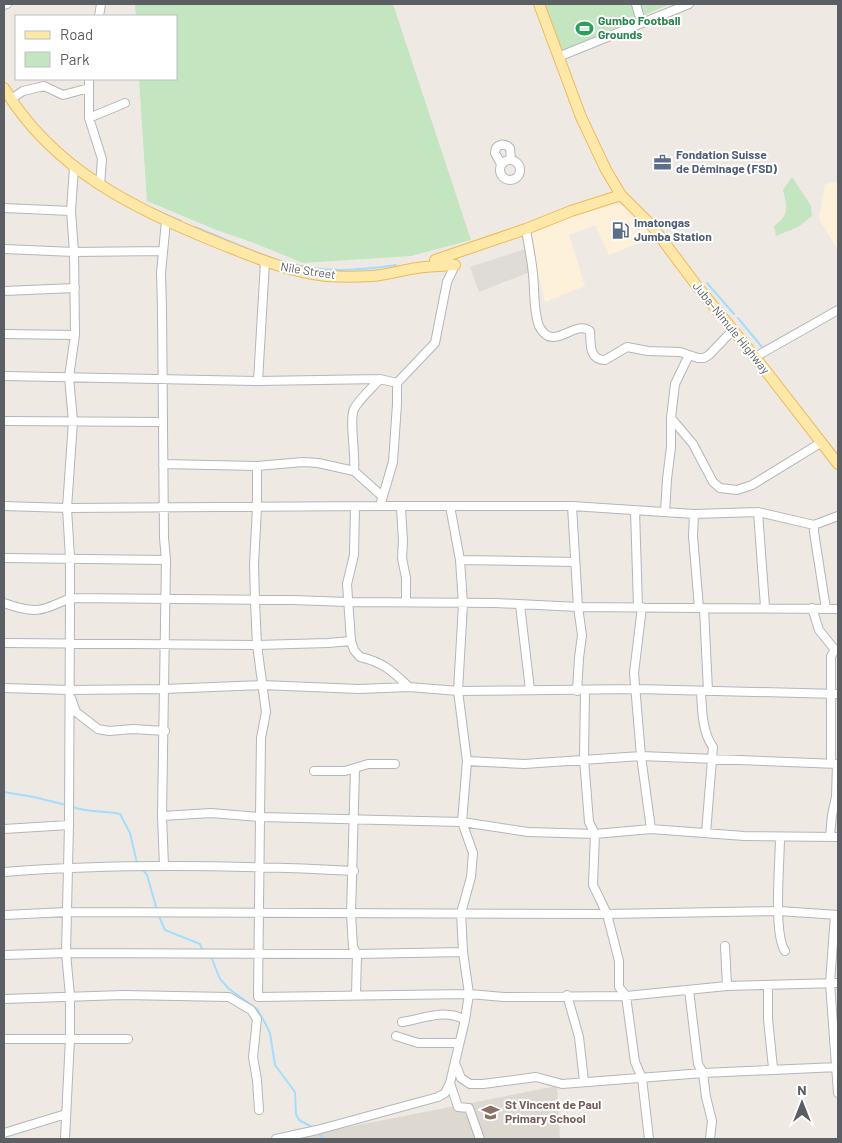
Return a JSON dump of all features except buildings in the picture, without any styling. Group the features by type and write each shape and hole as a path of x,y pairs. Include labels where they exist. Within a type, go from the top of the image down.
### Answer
{"main road":[{"name":"Juba–Nimule Highway","path":"539,4 581,117 606,170 621,195 652,226 676,260 755,357 838,464"},
{"name":"Nile Street","path":"4,88 40,136 74,167 100,185 139,208 166,221 265,262 300,272 346,276 373,276 418,267 455,265"},
{"path":"455,265 435,260 621,195"}],"street":[{"path":"636,4 639,15"},
{"path":"558,57 689,4"},
{"path":"90,80 89,118 102,159 100,185"},
{"path":"11,99 23,91 44,86 63,95 89,88"},
{"path":"89,118 125,103"},
{"path":"501,164 495,153 496,148 501,145 505,144 510,148 511,160"},
{"path":"506,160 517,163 520,168 518,175 513,179 501,176 499,170 501,164 506,160"},
{"path":"64,1139 70,1038 70,996 66,953 70,643 70,558 67,508 73,421 69,377 75,335 74,252 71,211 74,167"},
{"path":"4,208 71,211"},
{"path":"164,866 162,816 166,560 160,273 166,221"},
{"path":"526,229 537,317 540,328 546,335 557,337 580,328 588,329 591,334 590,346 597,358 601,360 605,360 627,348 648,351 673,351 698,358 709,355 733,330"},
{"path":"4,249 74,252 163,252"},
{"path":"258,381 265,262"},
{"path":"380,506 393,462 397,404 396,383 435,343 447,282 455,265"},
{"path":"4,291 75,288"},
{"path":"755,357 838,310"},
{"path":"4,334 75,335"},
{"path":"665,512 675,384 689,355"},
{"path":"4,376 258,381 380,379 396,383"},
{"path":"354,471 353,410 380,379"},
{"path":"671,418 693,444 713,482 720,488 737,490 752,485 822,442"},
{"path":"4,422 163,422"},
{"path":"163,464 257,466 318,462 354,471 382,496"},
{"path":"257,466 258,507 254,565 255,600 257,645 266,712 261,738 258,997 469,994 504,997 626,996 726,986 834,983"},
{"path":"4,506 67,508 572,506 694,514 758,512 814,526 838,516"},
{"path":"356,506 354,555 347,584 351,641 354,650 360,657 386,666 409,687"},
{"path":"276,1139 317,1130 438,1097 445,1093 450,1083 465,1020 469,994 463,952 461,913 471,877 473,853 462,822 467,761 458,691 463,604 460,560 450,506"},
{"path":"572,506 578,607 582,635 577,691"},
{"path":"401,508 402,558 406,578 406,602"},
{"path":"636,510 640,607 634,673 641,756 651,829"},
{"path":"758,512 764,607"},
{"path":"694,514 693,536 701,608 705,725 710,742 714,747 706,832"},
{"path":"814,526 826,609"},
{"path":"4,558 166,560"},
{"path":"460,560 575,562"},
{"path":"4,604 30,611 51,606 70,598 406,602 578,607 838,609"},
{"path":"520,605 530,690"},
{"path":"162,816 211,813 260,817 462,822 528,832 594,834 651,829 744,836 834,837 832,815 836,797 835,694 831,656 836,650 819,630 812,608"},
{"path":"4,643 257,645 351,641"},
{"path":"4,688 69,692 262,685 359,689 409,687 458,691 636,689 835,694"},
{"path":"585,690 584,759 590,822 594,834 593,885 607,914 619,961 619,987 626,996 635,1062 642,1078 650,1139"},
{"path":"69,692 76,712 98,729 109,731 134,729 164,731"},
{"path":"467,761 524,764 641,756 835,764"},
{"path":"314,772 345,771 368,764 395,764"},
{"path":"355,768 354,871 351,914 353,947 357,954 356,996"},
{"path":"4,829 69,825"},
{"path":"780,837 780,940 785,951"},
{"path":"4,872 68,867 164,866 259,866 354,871"},
{"path":"4,914 67,912 607,914 779,911 837,915 834,983 838,1094"},
{"path":"726,946 726,986"},
{"path":"4,956 66,953 357,954 463,952"},
{"path":"768,985 768,1019 773,1068"},
{"path":"689,990 698,1064 703,1073 712,1121 710,1139"},
{"path":"4,999 168,995 229,997 245,1006 255,1014 257,1019 253,1058 258,1080 259,1110"},
{"path":"566,996 579,1037 584,1081"},
{"path":"402,1022 446,1014 454,1014 465,1020"},
{"path":"396,1036 418,1043 459,1043"},
{"path":"4,1039 128,1039"},
{"path":"455,1061 461,1078 470,1084 536,1077 562,1084 773,1068 838,1067"},
{"path":"450,1083 458,1106 469,1108 480,1139"},
{"path":"4,1133 66,1114"}],"shaded area":[{"path":"838,182 838,250 819,219 825,184"},
{"path":"610,203 621,205 635,212 651,229 657,240 637,244 609,255 595,225 569,235 585,286 545,302 538,272 524,232 589,208"},
{"path":"525,249 530,272 479,292 470,267"},
{"name":"St Vincent de Paul Primary School","path":"557,1086 560,1139 287,1139"}],"green space":[{"path":"135,4 393,4 471,240 411,256 303,263 147,201 139,80 178,80 178,15 136,15"},
{"name":"Gumbo Football Grounds","path":"545,4 670,4 562,51"},
{"path":"792,177 811,206 812,216 798,227 776,236 774,226 783,218 786,210 783,190"}],"waterway":[{"path":"151,208 181,221"},
{"path":"195,227 268,257 312,268 344,270 396,265"},
{"path":"707,283 734,314"},
{"path":"738,318 762,347"},
{"path":"4,792 66,805"},
{"path":"73,807 120,814 130,833 137,863"},
{"path":"141,868 147,875 157,910"},
{"path":"158,914 165,930 200,944 203,951"},
{"path":"208,956 212,959 220,979 229,989 257,1009 270,1033 275,1065 295,1092 296,1114 299,1120 314,1128"},
{"path":"319,1133 323,1139"}],"place":[{"name":"Gumbo Football Grounds","path":"584,28"},
{"name":"Fondation Suisse de Déminage (FSD)","path":"662,162"},
{"name":"Imatongas Jumba Station","path":"620,230"},
{"name":"St Vincent de Paul Primary School","path":"491,1112"}]}
